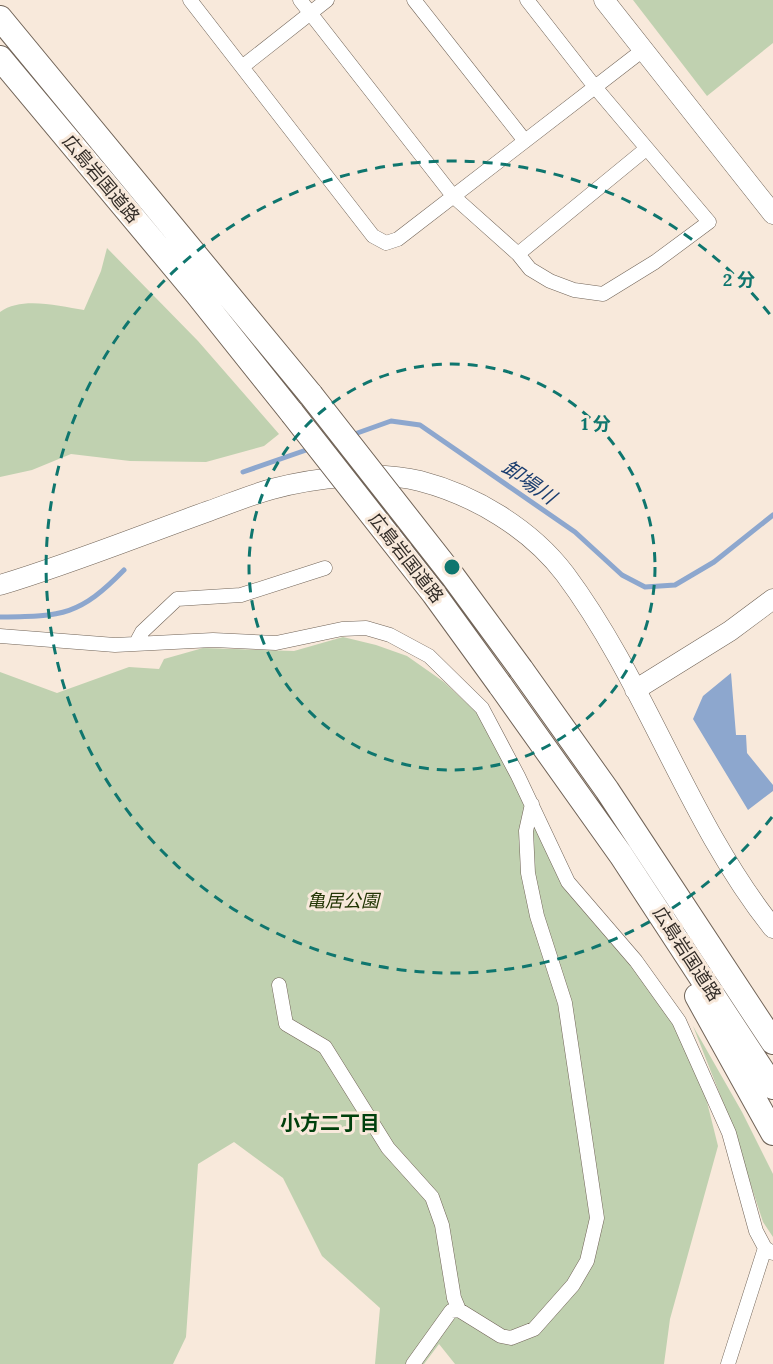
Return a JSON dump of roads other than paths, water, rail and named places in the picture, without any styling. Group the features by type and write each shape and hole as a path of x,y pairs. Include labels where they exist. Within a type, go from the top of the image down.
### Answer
{"highway":[{"name":"広島岩国道路","path":"3,22 311,395 452,575 607,790 773,1042"},
{"name":"広島岩国道路","path":"0,58 292,413 435,594 621,855 773,1087"},
{"path":"621,855 773,1133"},
{"path":"742,992 773,1033"}],"street":[{"path":"190,0 377,240 386,243 395,241 643,50"},
{"path":"300,0 453,196 518,254 530,269 550,281 593,294 603,294 655,262 709,222 595,87 527,0"},
{"path":"242,67 327,0"},
{"path":"414,0 525,141"},
{"path":"604,0 773,214"},
{"path":"518,254 646,149"},
{"path":"0,585 273,489 348,477 418,480 462,496 501,516 538,546 570,581 635,690 677,774 733,873 773,928"},
{"path":"136,643 142,632 177,598 241,595 325,568"},
{"path":"635,690 730,631 773,599"},
{"path":"0,636 115,645 213,640 276,643 342,628 366,628 390,635 429,656 482,708 532,804 568,882 636,961 679,1021 729,1133 756,1231 769,1251 728,1364"},
{"path":"279,985 286,1024 326,1047 388,1148 432,1197 442,1225 454,1298 459,1310 501,1336 511,1338 534,1329 573,1285 587,1261 597,1218 565,1003 537,916 528,873 526,831 532,804"},
{"path":"413,1364 451,1311 459,1310"}],"water":[{"path":"731,673 736,735 746,735 747,753 773,785 773,791 748,810 693,719 703,696"}],"waterway":[{"name":"卸場川","path":"349,436 391,421 420,425 575,532 622,575 645,587 675,585 714,562 773,515"},
{"name":"卸場川","path":"243,472 312,448"},
{"name":"卸場川","path":"0,617 40,616 69,610 94,597 124,570"}],"district":[{"name":"小方二丁目","path":"330,1123"}],"park label":[{"name":"亀居公園","path":"343,901"}]}
